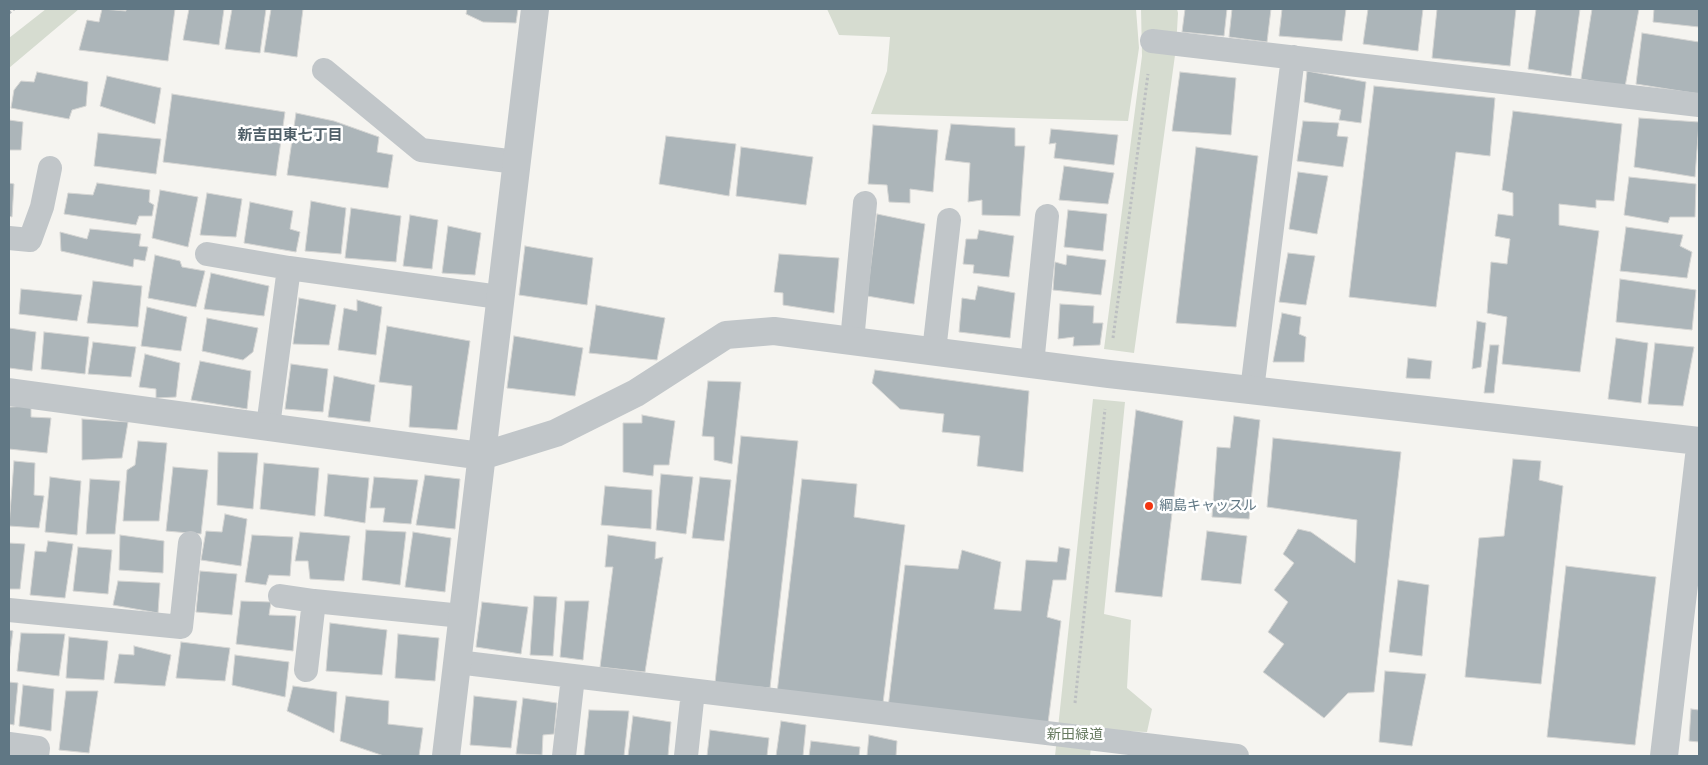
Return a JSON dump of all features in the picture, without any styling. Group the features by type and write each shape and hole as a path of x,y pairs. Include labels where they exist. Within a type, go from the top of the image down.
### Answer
{"street":[{"path":"446,756 499,297 535,9"},
{"path":"9,392 482,456 565,429 636,393 726,335 774,331 1032,364 1699,441"},
{"path":"1664,756 1699,456"}],"lane":[{"path":"1152,41 1699,105"},
{"path":"1252,390 1293,57"},
{"path":"324,70 421,150 516,162"},
{"path":"9,238 30,240 42,207 50,168"},
{"path":"852,341 865,204"},
{"path":"1032,364 1047,216"},
{"path":"934,352 950,220"},
{"path":"207,254 289,268 499,297"},
{"path":"268,426 289,268"},
{"path":"9,610 181,627 190,543"},
{"path":"280,596 462,616"},
{"path":"306,670 314,601"},
{"path":"457,662 1237,756"},
{"path":"564,756 573,677"},
{"path":"686,756 694,691"},
{"path":"9,744 38,748 37,756"}],"path":[{"path":"9,13 14,9"}],"green space":[{"path":"46,9 79,9 9,68 9,38"},
{"path":"827,9 1136,9 1139,48 1128,121 871,114 887,71 890,37 839,35"},
{"path":"1141,9 1177,9 1178,13 1176,48 1134,353 1104,349 1142,56"},
{"name":"新田緑道","path":"1093,399 1125,402 1104,614 1131,620 1127,688 1152,709 1147,732 1093,730 1090,756 1055,756"}],"building":[{"path":"102,9 126,11 126,9 175,9 168,61 79,50 87,20 99,22"},
{"path":"189,9 224,9 219,45 183,40"},
{"path":"232,9 266,9 260,53 225,49"},
{"path":"271,9 303,9 297,57 264,52"},
{"path":"467,9 518,9 516,23 483,22 466,14"},
{"path":"1185,9 1227,9 1224,36 1182,32"},
{"path":"1232,9 1271,9 1267,42 1229,37"},
{"path":"1282,9 1346,9 1342,41 1279,36"},
{"path":"1368,9 1423,9 1418,51 1363,44"},
{"path":"1437,9 1516,9 1510,66 1432,58"},
{"path":"1536,9 1580,9 1571,76 1528,69"},
{"path":"1592,9 1639,9 1625,87 1581,79"},
{"path":"1654,9 1699,9 1699,27 1653,22"},
{"path":"1642,33 1699,42 1699,94 1636,84"},
{"path":"1307,71 1366,82 1361,123 1339,120 1341,110 1304,102"},
{"path":"37,72 88,82 86,106 72,110 69,119 11,108 14,90 21,81 34,82"},
{"path":"1180,72 1236,78 1231,135 1172,131"},
{"path":"107,76 161,88 155,124 100,106"},
{"path":"1374,86 1495,98 1490,156 1456,152 1436,307 1349,297"},
{"path":"172,94 285,112 276,176 163,162"},
{"path":"1513,111 1622,124 1614,201 1596,200 1596,208 1559,204 1559,225 1599,231 1580,372 1502,364 1507,317 1487,313 1491,262 1507,264 1510,239 1495,236 1498,214 1513,216 1513,193 1502,190"},
{"path":"296,113 334,121 379,137 377,152 393,155 388,188 287,175"},
{"path":"1639,118 1699,122 1695,177 1634,167"},
{"path":"9,120 23,122 21,150 9,150"},
{"path":"1303,121 1339,123 1337,136 1348,137 1343,167 1297,161"},
{"path":"951,124 1015,128 1015,146 1025,146 1020,216 982,215 982,200 968,202 970,163 945,160"},
{"path":"873,125 938,130 933,192 910,189 910,203 889,202 887,185 868,184"},
{"path":"1051,129 1118,135 1114,165 1054,158 1056,143 1049,144"},
{"path":"98,133 161,139 156,174 94,166"},
{"path":"666,136 736,144 729,196 659,184"},
{"path":"741,147 813,157 806,205 736,196"},
{"path":"1196,147 1258,156 1236,327 1176,323"},
{"path":"1064,166 1114,173 1108,204 1059,200"},
{"path":"1298,172 1328,176 1317,234 1289,229"},
{"path":"1629,177 1696,184 1695,217 1670,217 1668,223 1624,215"},
{"path":"9,183 14,184 12,217 9,216"},
{"path":"97,183 150,190 149,202 154,205 152,216 139,216 136,225 64,214 68,193 93,195"},
{"path":"160,190 198,197 188,247 152,238"},
{"path":"207,193 242,199 236,237 200,235"},
{"path":"311,201 346,208 341,254 305,251"},
{"path":"250,202 293,211 290,229 300,232 296,252 244,243"},
{"path":"351,208 401,216 396,262 345,258"},
{"path":"1068,210 1107,214 1103,251 1064,247"},
{"path":"877,214 925,224 914,304 867,296"},
{"path":"410,215 438,220 432,269 403,266"},
{"path":"448,226 481,233 475,275 442,273"},
{"path":"1626,227 1683,235 1680,246 1692,252 1687,278 1620,271"},
{"path":"90,229 141,234 139,246 148,247 145,261 134,259 133,267 61,251 60,232 87,239"},
{"path":"979,230 1014,236 1009,277 973,273 974,265 963,264 966,239 977,239"},
{"path":"525,246 593,258 587,305 519,295"},
{"path":"1288,253 1315,256 1306,305 1279,302"},
{"path":"779,254 839,258 834,313 783,305 783,293 774,292"},
{"path":"155,255 180,261 182,267 205,271 196,307 148,298"},
{"path":"1067,255 1106,260 1101,295 1053,290 1055,262 1066,265"},
{"path":"211,273 269,286 264,316 204,309"},
{"path":"1620,279 1696,290 1692,330 1616,322"},
{"path":"93,281 142,286 138,327 87,323"},
{"path":"978,286 1015,293 1010,338 959,332 962,298 975,300"},
{"path":"21,289 82,295 77,321 19,314"},
{"path":"299,298 336,305 329,345 293,344"},
{"path":"357,300 382,307 376,355 338,350 344,308 357,311"},
{"path":"1060,304 1094,306 1093,323 1103,323 1100,345 1073,346 1074,337 1058,339"},
{"path":"596,305 665,318 657,360 589,353"},
{"path":"147,307 187,317 181,351 141,346"},
{"path":"1282,313 1301,317 1299,334 1306,337 1304,362 1273,362"},
{"path":"207,318 258,328 253,352 243,360 202,351"},
{"path":"1477,321 1486,323 1481,367 1472,369"},
{"path":"387,326 470,341 457,430 409,427 412,386 379,382"},
{"path":"9,328 36,332 32,371 9,368"},
{"path":"44,332 89,337 85,374 41,369"},
{"path":"514,336 583,348 575,396 507,388"},
{"path":"1616,338 1648,343 1641,403 1608,399"},
{"path":"93,342 136,347 131,377 88,374"},
{"path":"1655,343 1694,347 1683,406 1648,404"},
{"path":"1490,345 1499,345 1494,393 1484,393"},
{"path":"145,354 180,363 176,397 156,398 156,389 139,387"},
{"path":"1408,358 1432,361 1430,379 1406,378"},
{"path":"200,361 251,371 247,409 191,400"},
{"path":"291,364 328,369 323,412 285,409"},
{"path":"875,370 1029,391 1023,472 977,466 980,436 942,432 944,414 900,409 872,383"},
{"path":"334,376 375,385 370,422 328,417"},
{"path":"708,381 741,382 732,464 714,460 714,437 702,436"},
{"path":"31,406 31,417 51,418 47,453 9,449 9,407"},
{"name":"綱島キャッスル","path":"1136,410 1183,421 1162,597 1115,592"},
{"path":"642,415 675,421 669,465 654,465 653,476 623,472 623,423 642,423"},
{"path":"1234,416 1260,420 1249,519 1212,517 1217,447 1230,448"},
{"path":"82,419 128,422 122,458 82,460"},
{"path":"741,436 798,441 770,688 715,683"},
{"path":"1273,438 1401,452 1374,692 1348,693 1324,718 1263,672 1284,644 1268,632 1288,602 1274,590 1294,563 1283,554 1298,529 1311,532 1355,563 1357,520 1267,507"},
{"path":"138,441 167,443 159,521 123,521 127,470 135,465"},
{"path":"218,452 258,453 253,509 217,505"},
{"path":"1513,459 1541,461 1539,480 1563,486 1541,684 1465,677 1479,538 1504,536"},
{"path":"14,461 35,463 34,495 44,496 39,528 9,526"},
{"path":"264,463 319,468 315,516 260,509"},
{"path":"173,467 208,470 201,534 166,531"},
{"path":"328,474 369,478 365,523 324,516"},
{"path":"661,474 693,477 686,534 656,530"},
{"path":"425,475 460,479 455,529 416,525"},
{"path":"50,477 81,481 77,535 45,532"},
{"path":"374,477 418,480 411,524 383,522 385,508 370,508"},
{"path":"700,477 731,480 724,541 692,538"},
{"path":"90,479 120,481 115,534 86,534"},
{"path":"802,479 857,484 854,517 905,525 883,703 777,693"},
{"path":"605,486 652,490 651,529 601,525"},
{"path":"225,514 247,519 241,566 201,560 206,531 222,532"},
{"path":"366,530 406,532 400,585 362,580"},
{"path":"1207,531 1247,536 1241,584 1201,580"},
{"path":"300,532 350,536 344,581 310,579 308,561 295,561"},
{"path":"413,532 451,538 445,592 405,587"},
{"path":"120,535 164,541 163,573 119,570"},
{"path":"252,535 293,537 290,576 269,575 266,585 245,582"},
{"path":"608,535 656,542 655,559 663,557 645,672 600,667 613,567 605,567"},
{"path":"48,541 73,544 65,598 30,595 35,551 46,552"},
{"path":"9,543 25,544 20,589 9,589"},
{"path":"78,547 112,550 108,594 73,591"},
{"path":"1059,547 1070,549 1066,580 1053,580 1047,617 1061,621 1048,723 888,708 905,565 958,569 962,550 1001,562 994,609 1021,611 1026,560 1057,562"},
{"path":"1566,566 1656,577 1635,745 1547,737"},
{"path":"200,571 237,574 232,615 196,612"},
{"path":"1398,580 1429,585 1422,656 1389,652"},
{"path":"118,581 160,583 158,613 113,605"},
{"path":"534,596 557,597 553,656 530,655"},
{"path":"241,601 271,602 269,615 296,616 293,651 236,644"},
{"path":"565,601 589,601 583,660 560,657"},
{"path":"482,602 528,607 521,654 476,647"},
{"path":"330,623 387,630 382,675 326,671"},
{"path":"9,630 13,631 9,661"},
{"path":"21,633 65,634 59,676 17,671"},
{"path":"398,634 439,638 435,681 395,678"},
{"path":"69,637 108,641 104,680 66,678"},
{"path":"181,642 230,648 225,681 176,678"},
{"path":"134,646 171,655 165,686 114,683 119,654 134,655"},
{"path":"235,655 289,662 285,697 232,685"},
{"path":"1385,671 1426,674 1412,746 1379,742"},
{"path":"9,682 18,683 14,725 9,724"},
{"path":"23,685 54,689 51,731 19,726"},
{"path":"293,686 337,692 334,733 287,711"},
{"path":"66,691 98,691 89,753 59,750"},
{"path":"346,696 389,701 388,724 423,728 419,756 384,756 340,741"},
{"path":"474,696 517,701 511,748 470,745"},
{"path":"523,698 557,703 554,734 543,735 542,755 516,754"},
{"path":"1691,709 1699,710 1699,742 1689,741"},
{"path":"589,710 629,711 624,756 584,756"},
{"path":"633,716 671,722 668,756 628,756"},
{"path":"781,721 806,725 803,756 776,756"},
{"path":"710,730 769,738 767,756 707,756"},
{"path":"869,735 897,741 896,756 867,756"},
{"path":"811,741 860,747 859,756 809,756"}],"place":[{"name":"綱島キャッスル","path":"1149,506"}],"district":[{"name":"新吉田東七丁目","path":"290,136"}]}
